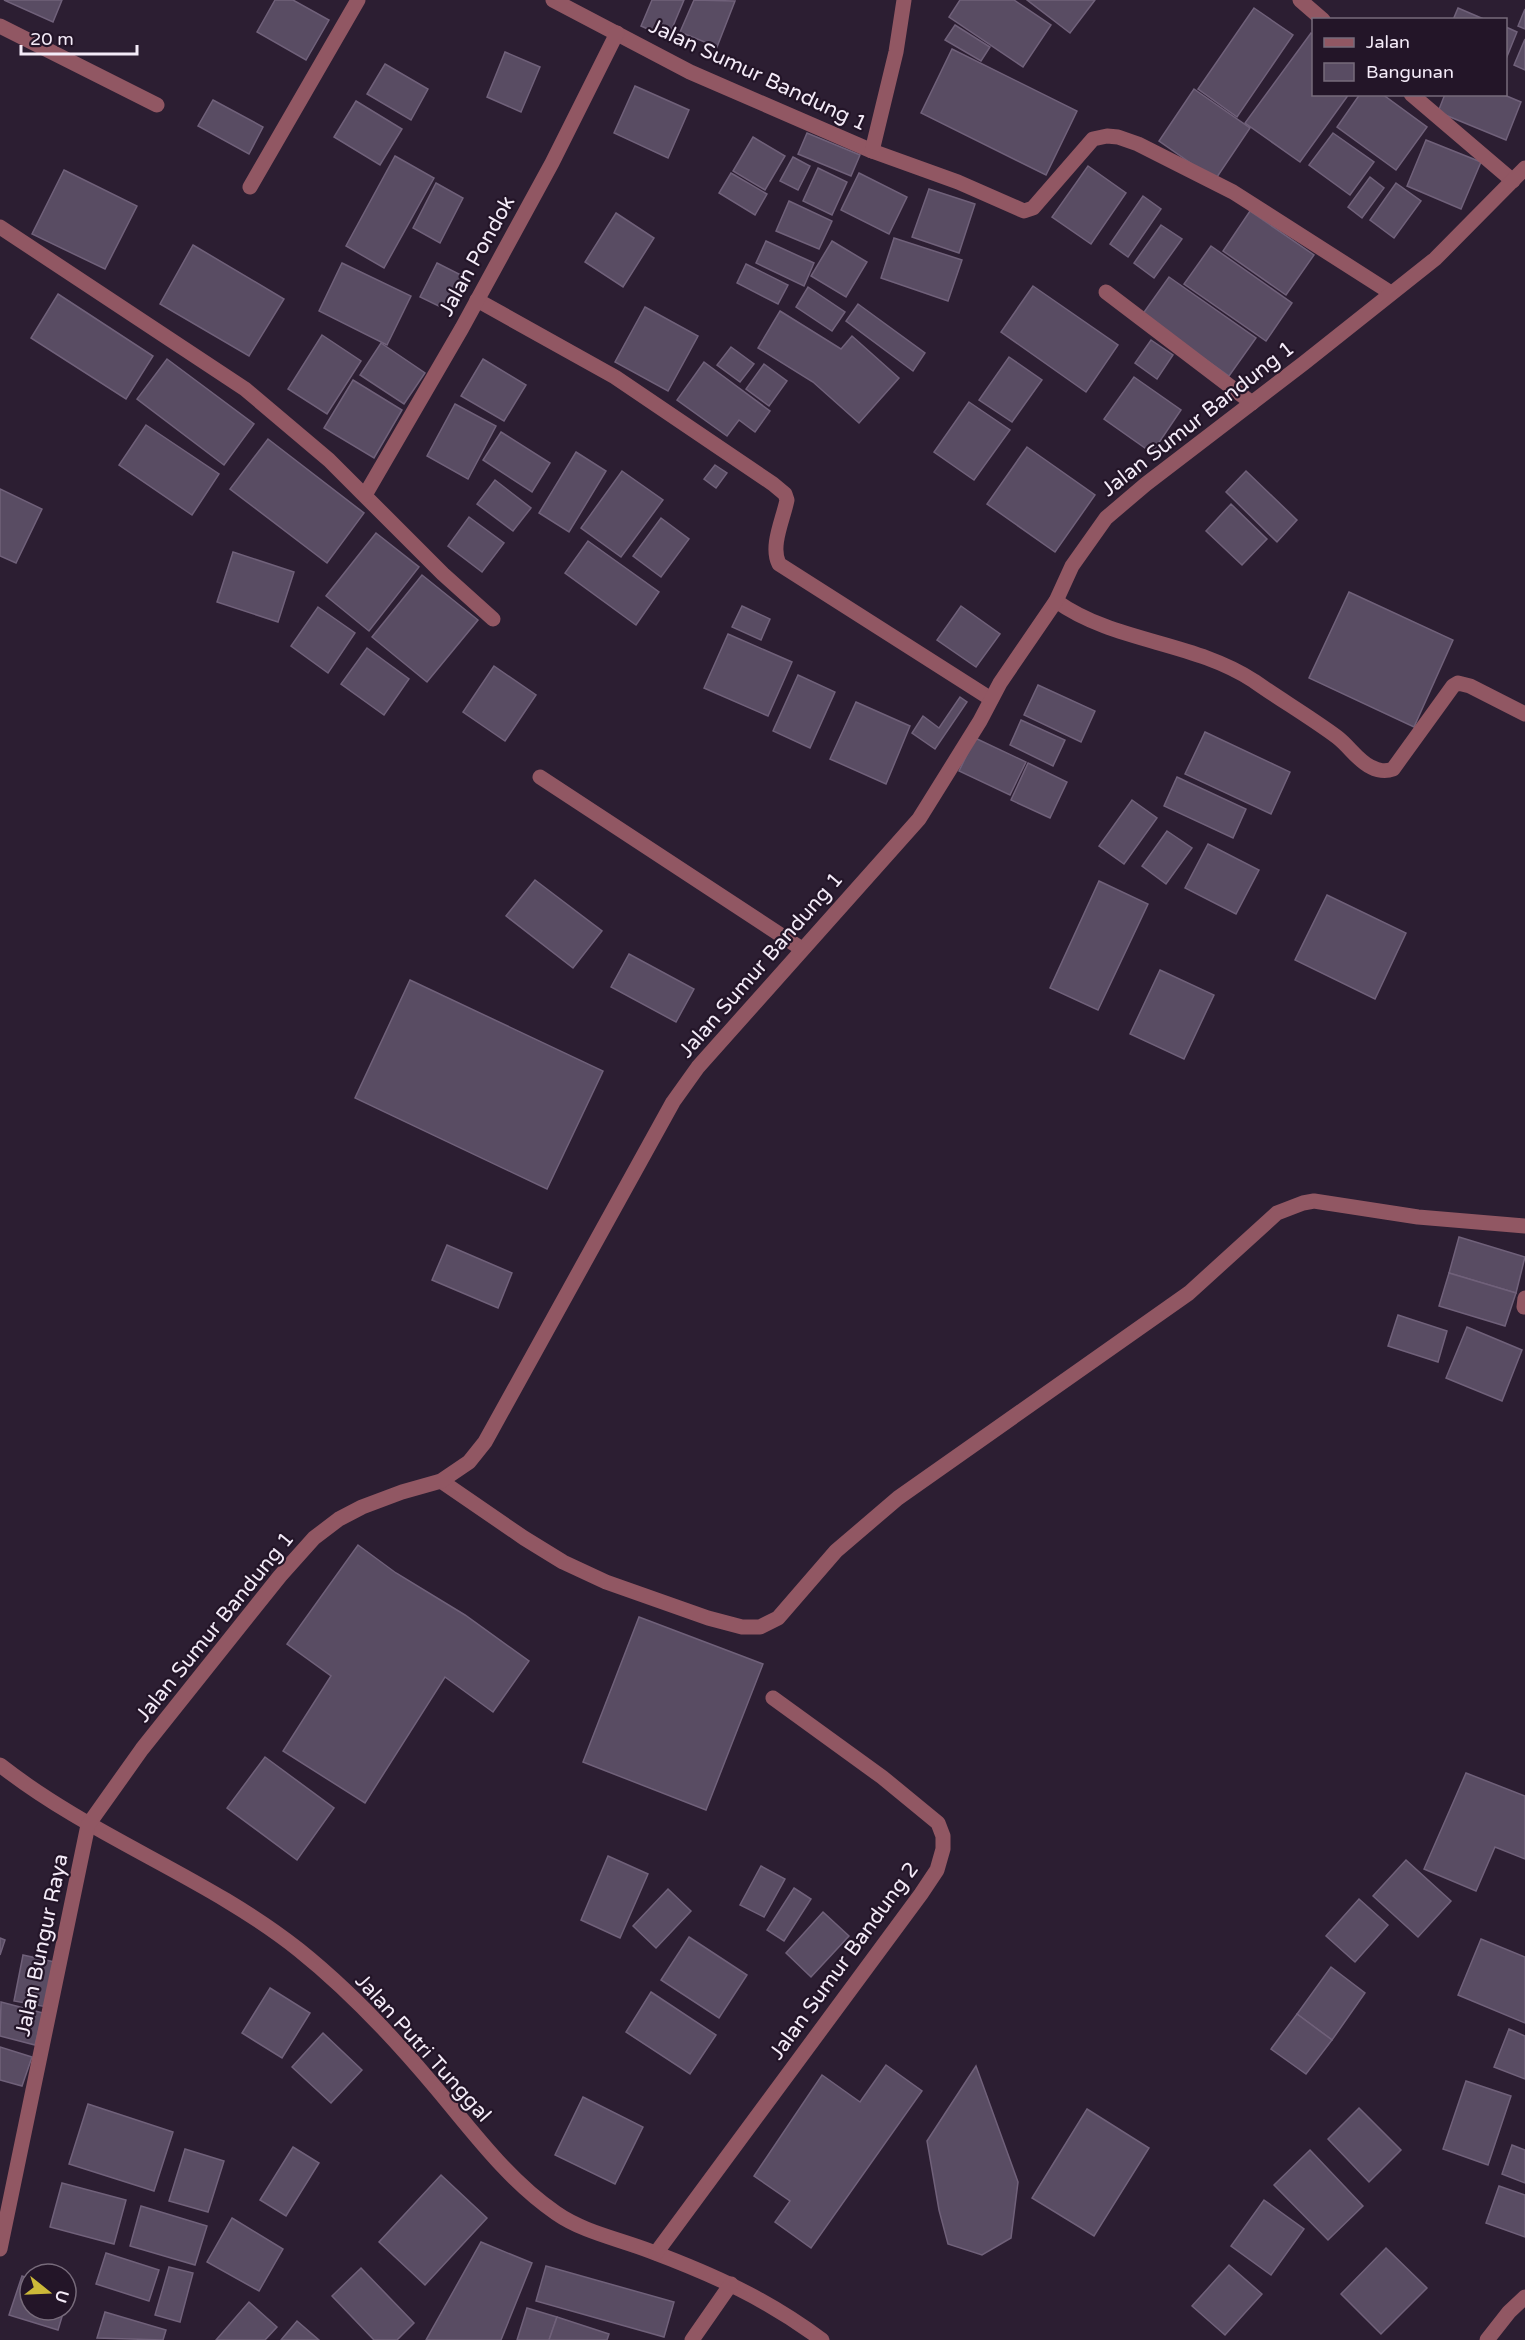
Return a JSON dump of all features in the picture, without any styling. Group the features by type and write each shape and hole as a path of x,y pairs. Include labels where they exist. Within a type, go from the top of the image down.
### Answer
{"street":[{"path":"250,187 358,0"},
{"name":"Jalan Sumur Bandung 1","path":"553,0 690,72 872,151 896,52 904,0"},
{"path":"1300,0 1321,18"},
{"path":"0,26 157,105"},
{"name":"Jalan Pondok","path":"365,495 477,300 552,163 617,33"},
{"path":"1413,96 1513,181"},
{"path":"872,151 958,182 1024,211 1033,208 1093,139 1107,136 1119,137 1138,144 1233,192 1391,293"},
{"name":"Jalan Sumur Bandung 1","path":"88,1825 156,1732 280,1576 314,1538 339,1519 362,1507 402,1491 441,1481 469,1462 485,1442 651,1142 685,1085 698,1067 919,819 1000,682 1056,601 1072,566 1106,518 1146,484 1435,259 1525,168"},
{"path":"0,227 245,389 329,460 443,574 493,619"},
{"path":"1106,292 1252,403"},
{"path":"477,300 615,377 773,484 785,494 787,500 775,548 775,556 779,564 992,699"},
{"path":"1056,601 1074,614 1098,625 1180,648 1240,672 1339,738 1369,766 1377,770 1393,769 1453,686 1458,683 1470,686 1525,714"},
{"path":"540,777 802,949"},
{"path":"441,1481 524,1538 573,1567 656,1601 708,1618 742,1627 760,1627 778,1618 836,1551 897,1498 1189,1293 1277,1213 1314,1201 1418,1217 1525,1226"},
{"name":"Jalan Sumur Bandung 2","path":"656,2253 921,1894 937,1870 943,1849 943,1836 938,1823 882,1777 773,1698"},
{"name":"Jalan Putri Tunggal","path":"0,1765 88,1825 215,1893 300,1951 385,2031 495,2159 557,2214 587,2229 656,2253 731,2284 776,2308 822,2340"},
{"name":"Jalan Bungur Raya","path":"0,2250 88,1825"},
{"path":"692,2340 731,2284"},
{"path":"1487,2340 1509,2312 1525,2297"}],"building":[{"path":"4,0 62,0 53,22"},
{"path":"275,0 293,0 329,20 306,60 257,32"},
{"path":"652,0 684,0 668,38 641,26"},
{"path":"694,0 735,1 717,47 680,32"},
{"path":"960,0 1014,0 1051,25 1023,67 949,17"},
{"path":"1027,0 1095,0 1070,33"},
{"path":"1254,8 1293,35 1237,117 1198,89"},
{"path":"1458,8 1481,18 1454,18"},
{"path":"1525,9 1525,29 1518,26"},
{"path":"955,25 990,47 981,61 945,40"},
{"path":"1507,27 1517,32 1507,57"},
{"path":"1312,34 1312,96 1348,96 1300,162 1245,123"},
{"path":"1525,39 1525,70 1514,65"},
{"path":"952,49 1077,111 1046,175 921,113"},
{"path":"505,52 540,67 521,112 487,97"},
{"path":"385,64 428,89 411,120 367,94"},
{"path":"635,86 689,110 668,158 614,133"},
{"path":"1194,89 1250,128 1215,180 1159,141"},
{"path":"1359,96 1385,96 1427,127 1396,170 1337,127"},
{"path":"1444,96 1507,96 1521,102 1506,140 1438,112"},
{"path":"213,100 263,127 249,154 198,126"},
{"path":"356,101 402,129 380,165 334,137"},
{"path":"807,133 860,155 851,176 798,154"},
{"path":"1333,133 1374,162 1350,195 1309,165"},
{"path":"753,137 785,156 765,190 733,171"},
{"path":"1426,140 1481,162 1461,209 1407,186"},
{"path":"395,156 434,178 384,268 346,246"},
{"path":"793,157 810,166 798,190 780,181"},
{"path":"1088,166 1126,193 1091,244 1052,217"},
{"path":"818,168 847,182 832,215 803,201"},
{"path":"64,170 137,206 105,269 32,234"},
{"path":"731,173 767,194 755,215 719,193"},
{"path":"859,173 907,197 889,234 841,210"},
{"path":"1370,177 1384,188 1362,218 1348,207"},
{"path":"436,183 463,198 440,243 413,228"},
{"path":"1396,183 1421,201 1394,238 1370,220"},
{"path":"929,189 975,204 959,253 912,237"},
{"path":"1143,196 1161,209 1128,257 1110,244"},
{"path":"789,201 832,221 819,249 776,231"},
{"path":"1250,211 1314,255 1286,295 1223,251"},
{"path":"616,213 654,238 623,287 585,262"},
{"path":"1161,225 1182,239 1154,278 1134,263"},
{"path":"894,238 962,260 948,301 881,278"},
{"path":"766,241 814,263 804,286 756,263"},
{"path":"832,241 867,262 846,297 811,276"},
{"path":"193,245 284,299 249,356 160,304"},
{"path":"1211,246 1292,303 1266,341 1184,284"},
{"path":"342,263 411,296 387,345 319,311"},
{"path":"437,263 463,276 447,310 420,297"},
{"path":"746,264 788,285 778,304 737,283"},
{"path":"1169,277 1256,338 1229,376 1142,315"},
{"path":"1033,286 1118,345 1086,392 1001,332"},
{"path":"808,287 845,312 832,331 796,307"},
{"path":"58,294 153,356 126,399 31,338"},
{"path":"858,304 925,353 913,371 846,321"},
{"path":"645,307 698,336 668,391 615,362"},
{"path":"780,311 841,349 852,336 899,378 859,423 813,382 758,348"},
{"path":"322,335 361,361 327,414 288,389"},
{"path":"1151,340 1173,355 1157,379 1135,363"},
{"path":"381,343 425,373 404,404 360,375"},
{"path":"731,347 754,364 740,382 717,365"},
{"path":"1009,357 1042,380 1012,422 979,400"},
{"path":"167,359 254,424 224,465 137,399"},
{"path":"483,359 526,385 504,421 461,396"},
{"path":"704,362 770,411 755,432 739,420 727,436 677,400"},
{"path":"764,364 787,381 769,406 746,389"},
{"path":"1134,377 1181,410 1152,453 1104,419"},
{"path":"353,380 402,410 374,458 324,428"},
{"path":"969,402 1010,430 974,480 934,452"},
{"path":"455,404 496,426 468,479 427,456"},
{"path":"146,425 219,474 192,515 119,465"},
{"path":"501,432 550,463 532,492 483,460"},
{"path":"268,439 364,513 327,563 230,489"},
{"path":"1027,447 1095,495 1055,552 987,504"},
{"path":"576,452 606,471 569,532 539,513"},
{"path":"715,465 727,473 716,488 704,479"},
{"path":"622,471 663,500 621,557 581,528"},
{"path":"1246,471 1297,520 1277,542 1226,492"},
{"path":"495,480 531,508 513,531 477,504"},
{"path":"0,489 42,509 16,563 0,556"},
{"path":"1231,504 1267,539 1242,565 1206,531"},
{"path":"469,517 504,543 482,572 448,546"},
{"path":"661,518 689,539 661,577 633,556"},
{"path":"376,533 419,567 369,631 326,596"},
{"path":"588,541 659,592 636,625 565,573"},
{"path":"233,552 294,572 278,622 217,602"},
{"path":"422,575 478,620 427,682 372,637"},
{"path":"1349,592 1453,640 1414,727 1309,678"},
{"path":"742,606 770,619 761,640 732,627"},
{"path":"961,606 1000,634 976,667 937,640"},
{"path":"318,607 355,633 328,673 291,646"},
{"path":"728,634 792,662 768,716 704,688"},
{"path":"367,648 409,679 384,715 341,684"},
{"path":"494,666 536,695 505,741 463,712"},
{"path":"798,675 835,692 810,748 773,731"},
{"path":"1038,685 1095,711 1081,742 1024,715"},
{"path":"960,697 967,702 935,749 912,733 923,716 939,728"},
{"path":"856,702 910,726 886,784 830,759"},
{"path":"1021,720 1065,740 1053,766 1010,745"},
{"path":"1205,732 1290,772 1271,814 1185,774"},
{"path":"975,738 1026,762 1010,795 959,771"},
{"path":"1028,763 1067,782 1050,818 1011,800"},
{"path":"1177,777 1246,809 1233,838 1164,806"},
{"path":"1132,800 1157,818 1124,864 1099,846"},
{"path":"1167,831 1192,848 1166,884 1142,866"},
{"path":"1208,844 1259,870 1236,914 1185,888"},
{"path":"535,880 602,931 573,968 506,916"},
{"path":"1099,881 1148,904 1098,1010 1050,988"},
{"path":"1327,895 1406,933 1375,999 1295,960"},
{"path":"629,954 694,989 676,1022 611,987"},
{"path":"1160,970 1214,995 1184,1059 1130,1034"},
{"path":"410,980 603,1071 547,1189 355,1098"},
{"path":"1459,1237 1525,1257 1516,1293 1449,1273"},
{"path":"447,1245 512,1273 498,1308 432,1280"},
{"path":"1449,1273 1516,1293 1505,1326 1439,1306"},
{"path":"1398,1315 1447,1331 1438,1362 1388,1346"},
{"path":"1467,1327 1522,1350 1502,1401 1446,1378"},
{"path":"358,1545 396,1573 465,1615 529,1661 493,1712 445,1677 365,1803 283,1751 331,1676 287,1644"},
{"path":"639,1617 763,1664 706,1810 583,1762"},
{"path":"265,1757 334,1808 297,1860 227,1808"},
{"path":"1466,1773 1525,1796 1525,1859 1495,1847 1476,1891 1424,1869"},
{"path":"608,1856 648,1874 620,1938 581,1920"},
{"path":"1406,1860 1451,1901 1418,1937 1373,1896"},
{"path":"761,1866 785,1879 764,1917 740,1905"},
{"path":"794,1888 811,1899 784,1941 767,1930"},
{"path":"668,1889 691,1911 656,1948 633,1926"},
{"path":"1359,1899 1388,1925 1355,1962 1326,1936"},
{"path":"823,1912 849,1936 811,1977 786,1953"},
{"path":"689,1937 747,1975 719,2018 661,1980"},
{"path":"0,1938 5,1940 0,1955"},
{"path":"1481,1939 1525,1957 1525,2023 1458,1995"},
{"path":"23,1955 55,1962 47,2007 14,2001"},
{"path":"1331,1967 1365,1993 1332,2040 1297,2014"},
{"path":"270,1988 310,2013 282,2058 242,2033"},
{"path":"651,1992 716,2035 690,2074 626,2032"},
{"path":"1,2002 43,2013 35,2045 0,2036"},
{"path":"1297,2014 1332,2040 1306,2074 1271,2049"},
{"path":"1509,2029 1525,2036 1525,2079 1494,2067"},
{"path":"323,2033 362,2070 331,2103 292,2067"},
{"path":"0,2047 32,2057 22,2086 0,2080"},
{"path":"886,2065 922,2091 811,2248 775,2222 790,2201 754,2176 822,2075 860,2102"},
{"path":"976,2066 1018,2182 1011,2238 982,2255 948,2244 939,2210 927,2141"},
{"path":"1466,2081 1511,2096 1488,2165 1443,2149"},
{"path":"583,2097 643,2127 615,2184 555,2155"},
{"path":"88,2104 173,2132 154,2191 69,2164"},
{"path":"1359,2108 1401,2150 1369,2182 1328,2139"},
{"path":"1087,2109 1149,2148 1094,2236 1032,2198"},
{"path":"1512,2145 1525,2150 1525,2183 1502,2174"},
{"path":"293,2147 319,2163 286,2216 260,2200"},
{"path":"185,2149 224,2161 208,2212 169,2201"},
{"path":"1310,2150 1363,2206 1328,2240 1274,2185"},
{"path":"441,2175 487,2218 425,2285 379,2242"},
{"path":"62,2183 126,2200 114,2244 50,2227"},
{"path":"1499,2186 1525,2195 1525,2237 1486,2223"},
{"path":"1264,2200 1304,2229 1271,2275 1231,2246"},
{"path":"141,2206 207,2226 195,2265 130,2246"},
{"path":"232,2218 283,2249 259,2291 207,2262"},
{"path":"481,2242 532,2263 501,2340 426,2340"},
{"path":"1386,2248 1427,2288 1381,2334 1341,2294"},
{"path":"106,2253 159,2270 149,2301 96,2284"},
{"path":"1229,2265 1262,2294 1225,2335 1192,2306"},
{"path":"546,2266 674,2302 664,2337 536,2301"},
{"path":"169,2267 193,2273 180,2322 155,2315"},
{"path":"361,2268 414,2323 397,2340 374,2340 332,2296"},
{"path":"18,2288 18,2318 9,2315"},
{"path":"249,2302 277,2327 265,2340 216,2340"},
{"path":"527,2308 557,2317 549,2340 517,2340"},
{"path":"105,2312 166,2330 163,2340 97,2338"},
{"path":"557,2317 609,2334 607,2340 549,2340"},
{"path":"297,2321 319,2340 281,2340"},
{"path":"32,2322 60,2322 58,2330"}]}
